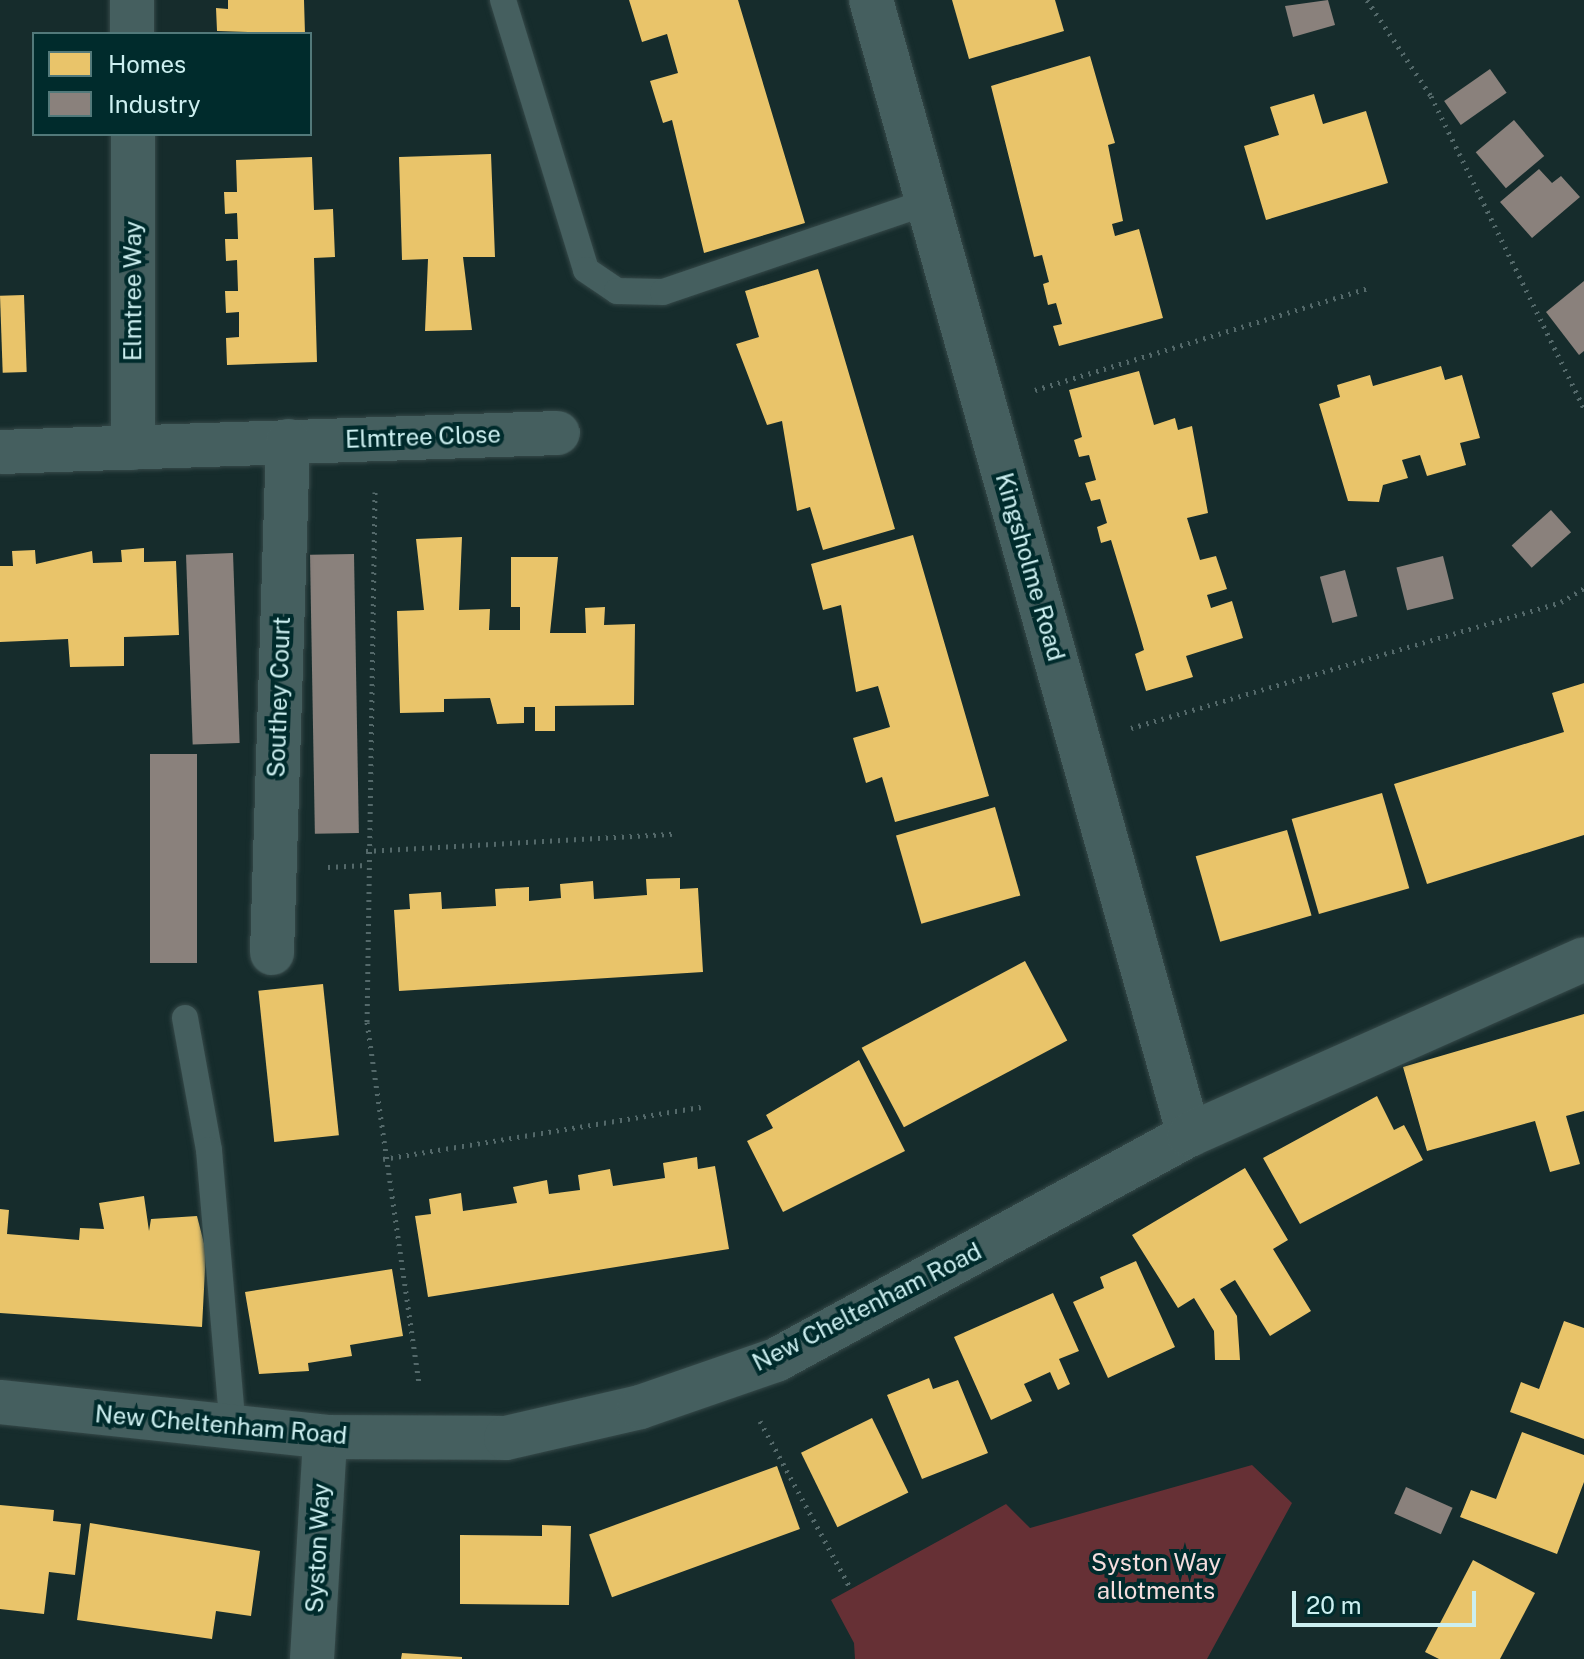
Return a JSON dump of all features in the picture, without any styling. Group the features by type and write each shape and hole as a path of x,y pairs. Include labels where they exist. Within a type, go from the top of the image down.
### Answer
{"street":[{"path":"132,0 132,32"},
{"name":"Kingsholme Road","path":"871,0 1189,1135"},
{"name":"Elmtree Way","path":"133,136 133,448"},
{"name":"Elmtree Close","path":"288,441 558,433"},
{"path":"0,452 288,441"},
{"name":"Southey Court","path":"272,953 288,441"},
{"name":"New Cheltenham Road","path":"0,1402 325,1437 428,1438 506,1438 640,1407 776,1360 1189,1135 1584,959"},
{"name":"Syston Way","path":"312,1659 325,1437"}],"lane":[{"path":"503,0 586,270 617,291 663,292 927,202"},
{"path":"185,1018 209,1150 233,1428"}],"path":[{"path":"1367,0 1431,96 1584,408"},
{"path":"985,406 1369,288"},
{"path":"376,439 366,851 367,1022 383,1159 428,1438"},
{"path":"1079,744 1561,602 1584,588"},
{"path":"366,851 674,834"},
{"path":"383,1159 701,1107"},
{"path":"735,1374 851,1589"}],"green space":[{"name":"Syston Way allotments","path":"1252,1465 1292,1503 1207,1659 855,1659 854,1643 831,1600 1006,1504 1030,1528"}],"building: Homes":[{"path":"228,0 304,0 305,32 217,31 216,8 228,9"},
{"path":"629,0 738,0 805,223 704,253 672,120 663,123 650,81 678,73 667,34 642,42"},
{"path":"952,0 1055,0 1064,31 969,59"},
{"path":"1090,56 1115,143 1108,145 1123,221 1112,224 1115,236 1139,229 1163,318 1059,346 1053,326 1062,324 1056,303 1048,305 1043,284 1049,282 1042,255 1034,257 991,86"},
{"path":"1314,94 1323,124 1366,111 1388,183 1266,220 1244,146 1279,135 1270,107"},
{"path":"491,154 495,257 463,257 472,330 425,331 428,259 402,260 399,157"},
{"path":"312,157 314,210 333,209 335,257 314,258 317,362 227,365 226,338 239,337 239,312 226,313 225,291 238,291 237,260 226,261 225,239 238,239 237,213 225,214 224,192 237,192 236,160"},
{"path":"818,269 895,529 823,550 810,507 797,511 782,421 767,425 736,344 759,337 745,291"},
{"path":"24,295 27,372 3,373 0,296"},
{"path":"1441,366 1445,380 1462,375 1480,438 1460,443 1466,465 1427,476 1420,455 1402,460 1408,478 1383,485 1379,502 1348,501 1319,404 1340,397 1337,385 1370,375 1373,386"},
{"path":"1139,371 1154,425 1175,418 1178,430 1192,426 1208,513 1187,518 1200,560 1216,556 1227,589 1207,595 1211,608 1232,601 1243,638 1186,656 1193,677 1146,691 1135,654 1144,650 1111,540 1101,543 1097,527 1107,523 1100,499 1091,501 1085,483 1096,480 1089,455 1079,457 1074,440 1082,437 1069,390"},
{"path":"913,535 989,796 895,822 882,777 866,783 853,738 890,727 878,686 856,692 841,605 823,610 811,564"},
{"path":"462,537 459,610 490,609 489,630 520,630 520,607 511,607 511,557 558,557 550,633 586,633 585,608 605,607 604,625 635,624 634,705 555,706 555,731 535,731 535,707 524,707 524,723 497,724 490,698 444,699 444,712 400,713 397,611 424,610 416,539"},
{"path":"144,548 144,562 176,561 179,635 124,637 124,666 70,667 68,639 0,642 0,566 13,566 12,551 35,550 36,564 92,551 93,563 122,562 121,550"},
{"path":"1584,683 1584,835 1427,884 1394,784 1564,732 1552,693"},
{"path":"1382,793 1409,888 1319,914 1292,819"},
{"path":"995,807 1020,895 921,924 896,835"},
{"path":"1287,830 1312,916 1220,942 1196,856"},
{"path":"680,878 680,889 698,888 703,972 399,991 394,910 410,909 409,894 441,892 442,909 496,906 495,889 529,887 529,901 561,898 560,884 593,881 594,899 647,895 646,879"},
{"path":"1025,961 1067,1040 904,1127 862,1048"},
{"path":"323,984 339,1135 274,1142 258,991"},
{"path":"1584,1014 1584,1111 1566,1116 1580,1164 1550,1172 1535,1121 1427,1151 1403,1067"},
{"path":"859,1060 905,1151 783,1212 747,1141 773,1128 766,1115"},
{"path":"1377,1096 1394,1130 1404,1125 1423,1160 1300,1224 1263,1158"},
{"path":"697,1157 698,1169 715,1166 729,1249 428,1297 415,1216 431,1214 429,1199 461,1193 463,1211 517,1203 513,1187 547,1180 549,1194 580,1190 578,1175 610,1169 613,1186 665,1178 663,1163"},
{"path":"1245,1168 1288,1240 1273,1249 1311,1311 1270,1336 1235,1280 1220,1289 1237,1316 1240,1360 1215,1360 1214,1331 1194,1298 1178,1308 1132,1235"},
{"path":"144,1196 149,1231 151,1219 197,1216 206,1251 202,1327 0,1313 0,1209 9,1210 7,1234 79,1240 80,1228 104,1229 99,1203"},
{"path":"1136,1261 1175,1347 1108,1378 1073,1302 1104,1288 1100,1277"},
{"path":"392,1269 403,1336 350,1345 352,1356 308,1363 309,1371 259,1374 245,1292"},
{"path":"1053,1293 1079,1351 1059,1359 1070,1384 1058,1390 1050,1372 1024,1384 1032,1401 991,1420 954,1337"},
{"path":"1564,1321 1584,1328 1584,1439 1510,1412 1521,1382 1539,1389"},
{"path":"929,1378 933,1389 958,1380 988,1453 922,1479 887,1395"},
{"path":"872,1418 908,1493 837,1527 801,1453"},
{"path":"1522,1432 1584,1455 1584,1482 1557,1554 1460,1517 1471,1490 1496,1499"},
{"path":"777,1466 800,1529 612,1597 589,1534"},
{"path":"0,1505 54,1510 53,1521 81,1524 75,1575 49,1572 44,1614 0,1609"},
{"path":"90,1523 260,1551 251,1616 216,1611 212,1639 77,1620"},
{"path":"542,1525 571,1526 569,1605 460,1604 460,1535 542,1536"},
{"path":"1473,1560 1535,1593 1500,1659 1439,1659 1425,1652"},
{"path":"402,1653 462,1657 462,1659 401,1659"}],"building: Industry":[{"path":"1328,0 1335,25 1293,37 1285,6"},
{"path":"1490,69 1507,93 1461,125 1444,101"},
{"path":"1514,120 1544,156 1506,188 1476,152"},
{"path":"1539,169 1552,183 1561,176 1580,197 1532,238 1500,202"},
{"path":"1584,281 1584,351 1579,355 1546,312"},
{"path":"1551,510 1571,532 1532,568 1512,545"},
{"path":"233,553 240,743 193,745 186,555"},
{"path":"354,554 359,833 315,834 310,555"},
{"path":"1443,556 1454,599 1407,610 1396,568"},
{"path":"1345,570 1357,616 1332,623 1320,577"},
{"path":"150,754 197,754 197,963 150,963"},
{"path":"1406,1487 1453,1508 1441,1534 1394,1513"}]}
